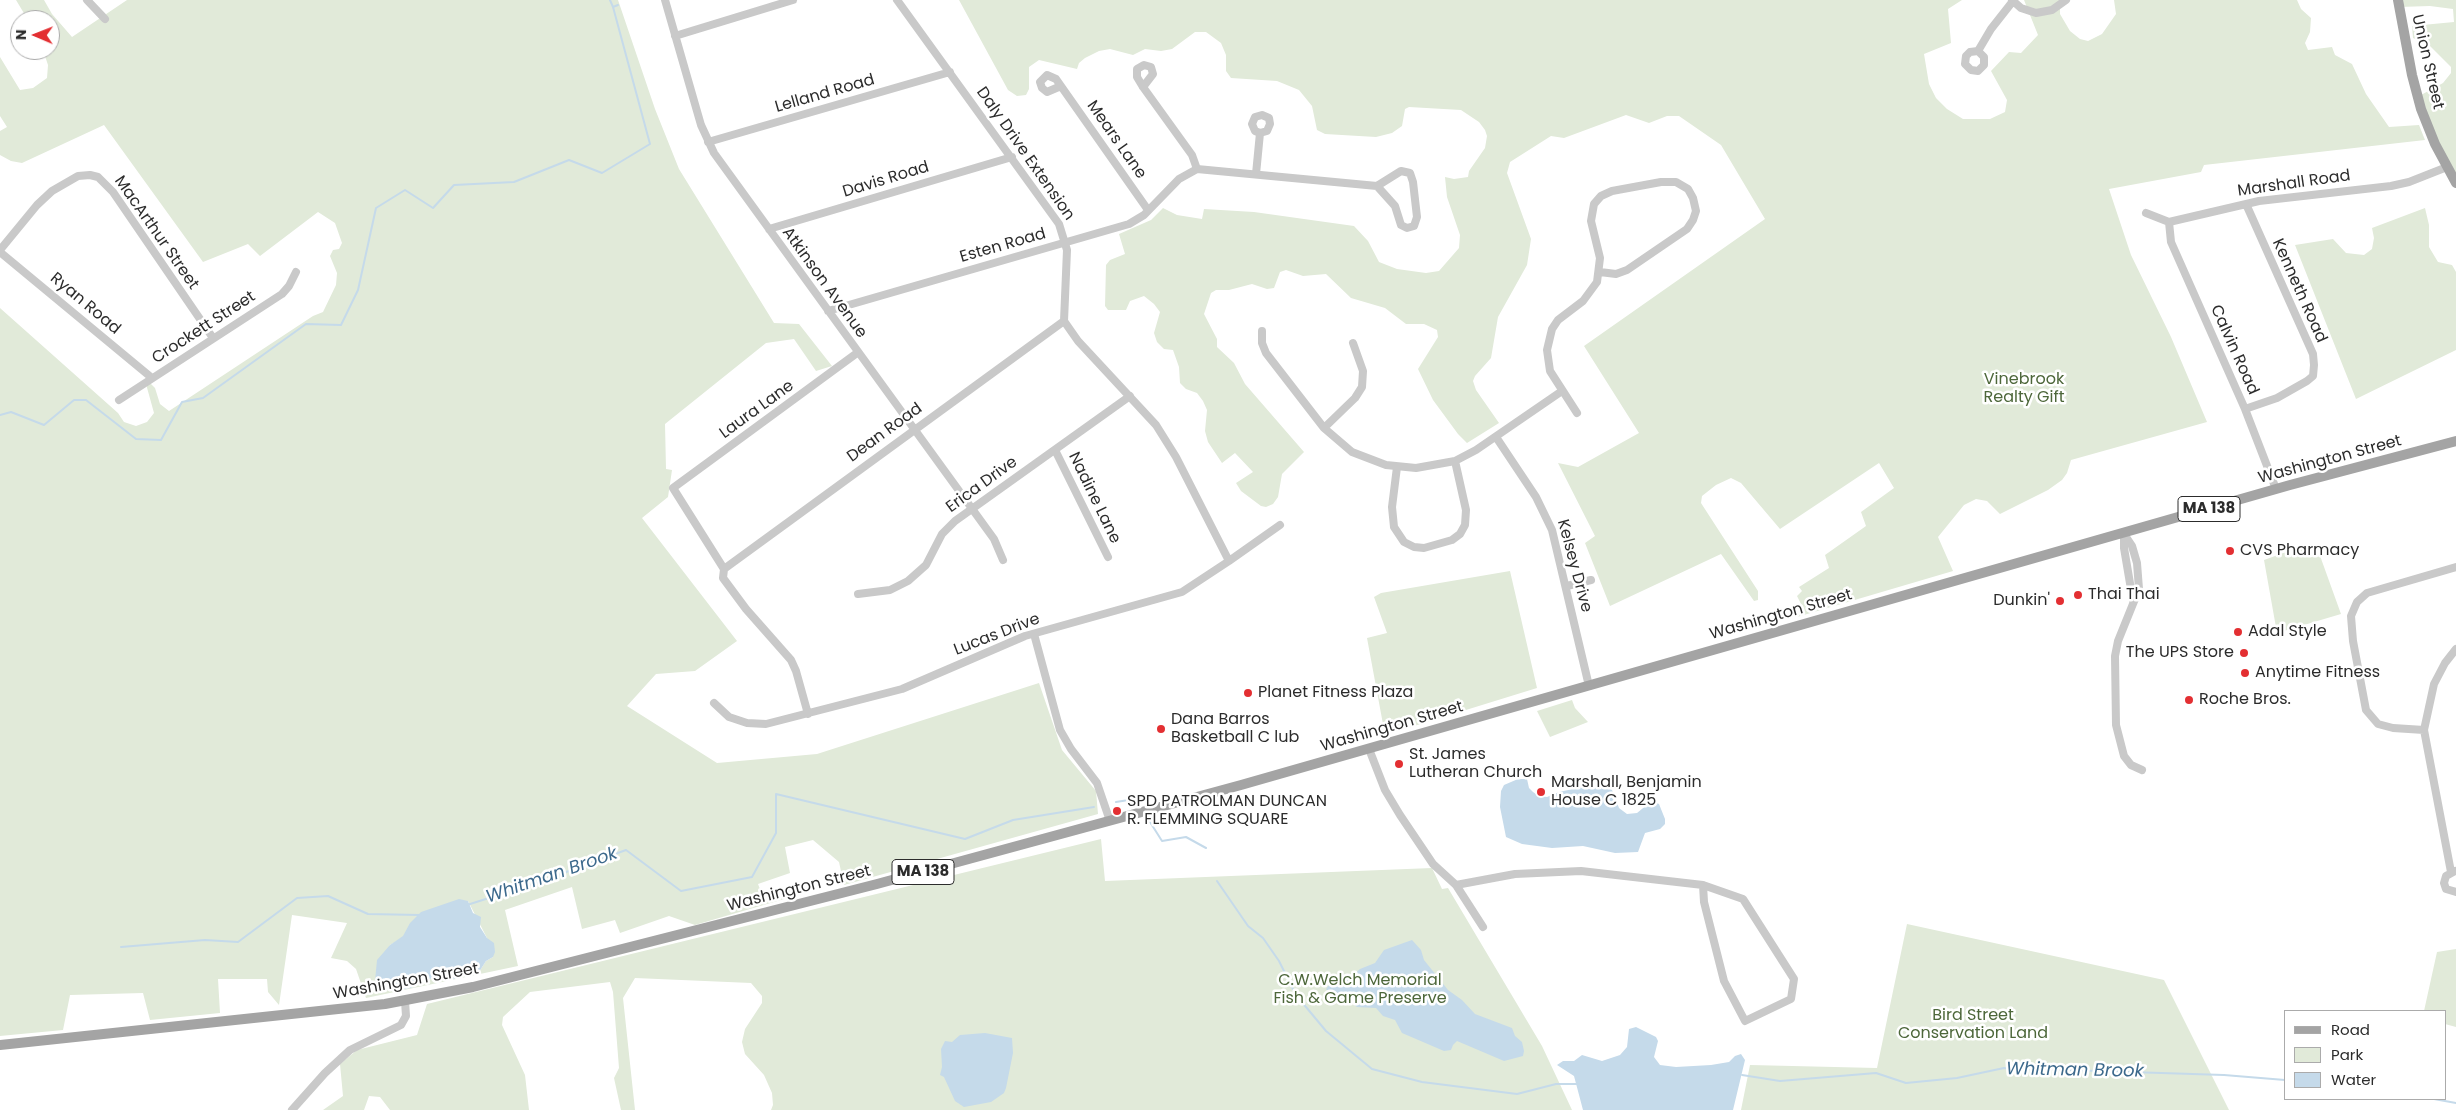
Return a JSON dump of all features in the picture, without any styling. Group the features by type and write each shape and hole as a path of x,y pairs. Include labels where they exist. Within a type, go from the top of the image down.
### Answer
{"main road":[{"name":"Union Street","path":"2398,0 2416,90 2428,127 2456,183"},
{"name":"Washington Street","path":"0,1046 405,1001 509,978 877,884 1110,821 1370,749 2276,489 2456,441"}],"street":[{"path":"86,0 105,19"},
{"name":"Atkinson Avenue","path":"665,0 701,125 708,142 729,176 994,539 1003,560"},
{"path":"675,36 793,0"},
{"name":"Daly Drive Extension","path":"897,0 1056,220 1066,242 1064,321"},
{"path":"1978,51 1991,29 2013,1 2026,10 2036,13 2052,10 2066,0"},
{"name":"Lelland Road","path":"708,142 950,72"},
{"name":"Mears Lane","path":"1061,86 1148,210"},
{"path":"1143,87 1192,155 1197,169 1377,186 1402,170 1410,173 1413,179 1417,217 1414,226 1407,228 1401,225 1395,206 1377,186"},
{"path":"1256,174 1260,133"},
{"name":"Davis Road","path":"769,229 1012,157"},
{"name":"Marshall Road","path":"2169,222 2246,204 2391,186 2410,182 2447,167"},
{"name":"Esten Road","path":"828,311 1129,224 1148,210 1179,178 1197,169"},
{"name":"MacArthur Street","path":"0,251 37,205 52,191 78,176 90,175 98,177 113,192 213,338"},
{"path":"1577,413 1550,371 1547,356 1548,340 1558,320 1589,296 1597,282 1600,272 1599,250 1590,221 1592,210 1601,196 1612,191 1666,181 1676,182 1688,190 1693,198 1696,211 1687,229 1624,272 1600,272"},
{"name":"Kenneth Road","path":"2245,409 2277,398 2307,381 2313,376 2314,365 2313,354 2246,204"},
{"path":"2146,213 2169,222"},
{"name":"Calvin Road","path":"2169,222 2171,242 2245,409 2276,489"},
{"name":"Ryan Road","path":"0,251 152,378"},
{"name":"Crockett Street","path":"119,400 285,291 296,272"},
{"path":"1064,321 1078,341 1148,415 1169,446 1229,561"},
{"name":"Dean Road","path":"724,569 1064,321"},
{"path":"1262,331 1262,343 1266,353 1324,428 1343,446 1363,458 1397,467 1426,467 1455,461 1496,437 1562,391"},
{"path":"1324,428 1355,398 1362,387 1364,371 1353,343"},
{"name":"Laura Lane","path":"724,569 673,488 858,354"},
{"name":"Erica Drive","path":"858,594 890,590 917,574 926,565 948,528 1130,396"},
{"name":"Kelsey Drive","path":"1496,437 1536,497 1548,519 1567,586 1589,686"},
{"name":"Nadine Lane","path":"1055,450 1108,557"},
{"path":"1397,467 1392,507 1394,527 1404,542 1414,547 1424,548 1452,540 1460,534 1465,525 1466,510 1455,461"},
{"name":"Lucas Drive","path":"714,703 729,717 756,724 766,724 913,684 1015,640 1174,595 1190,588 1280,524"},
{"path":"2124,534 2132,546 2139,573 2139,589 2133,601 2115,656 2115,711 2117,735 2122,752 2131,766 2142,770"},
{"path":"2424,730 2393,728 2378,724 2366,710 2353,641 2351,616 2356,602 2367,593 2456,567"},
{"path":"724,569 723,578 746,609 790,660 796,671 808,714"},
{"path":"1567,586 1591,580"},
{"path":"1034,634 1060,730 1071,749 1096,783 1110,821"},
{"path":"2456,649 2445,663 2434,684 2424,730 2454,872 2444,879 2444,886 2449,891 2456,892"},
{"path":"1370,749 1385,790 1400,815 1433,864 1456,885 1483,927"},
{"path":"1456,885 1515,874 1581,871 1703,886 1742,899 1794,978 1792,999 1745,1021 1724,981 1704,902 1703,886"},
{"path":"292,1110 318,1080 350,1050 401,1025 406,1016 405,1001"}],"green space":[{"path":"16,0 44,0 50,10 22,10"},
{"path":"127,0 618,0 655,109 679,169 774,323 799,324 832,366 816,371 794,339 766,343 665,424 666,469 672,470 668,497 642,518 737,641 695,671 656,674 627,706 717,763 817,754 1039,683 1062,750 1096,791 1098,814 844,885 839,862 813,840 785,847 790,873 758,884 763,897 790,890 791,897 695,925 669,916 620,933 615,920 582,929 572,887 505,910 518,966 366,998 356,969 347,961 331,958 347,923 292,915 279,1005 268,992 267,979 218,979 220,1013 150,1020 143,993 70,995 63,1030 0,1036 0,308 118,413 124,422 136,426 147,422 154,413 146,384 151,384 155,388 160,404 169,411 313,316 323,312 336,285 337,273 330,256 333,250 339,249 342,243 335,223 318,212 260,256 248,244 203,262 104,125 22,163 11,161 0,155 0,131 7,127 0,116 0,57 20,90 33,88 47,78 46,60 60,60 60,23 72,37","holes":["468,901 487,938 493,957 486,961 479,972 446,981 441,977 434,977 414,987 400,990 380,989 390,945"]},
{"name":"Vinebrook Realty Gift","path":"959,0 1962,0 1948,9 1951,43 1924,54 1929,84 1936,98 1947,109 1963,119 1990,119 2005,112 2007,100 1991,71 2009,52 2021,53 2038,35 2024,0 2060,0 2060,14 2070,31 2080,39 2088,41 2102,34 2116,14 2114,0 2297,0 2301,9 2311,18 2310,32 2305,43 2308,50 2332,47 2335,55 2352,64 2366,94 2389,127 2419,125 2425,140 2204,165 2201,172 2109,189 2131,255 2171,337 2207,422 2071,460 2067,473 2062,480 2048,490 2000,514 1987,501 1976,499 1964,505 1938,537 1953,571 1797,617 1796,611 1801,604 1797,596 1802,591 1799,587 1829,568 1825,555 1866,526 1861,512 1894,488 1879,463 1780,529 1741,483 1731,478 1716,485 1702,496 1701,503 1758,591 1758,600 1754,601 1721,554 1610,606 1585,543 1595,536 1558,463 1578,467 1639,433 1584,346 1765,219 1721,145 1679,116 1667,116 1649,123 1626,115 1564,138 1551,136 1510,162 1507,173 1531,239 1527,265 1498,317 1491,358 1475,376 1473,381 1476,390 1499,423 1467,443 1433,400 1418,369 1438,337 1437,330 1424,324 1406,324 1385,308 1351,298 1326,274 1303,276 1286,270 1280,272 1274,288 1267,289 1252,284 1229,290 1216,290 1211,293 1204,314 1217,339 1217,347 1234,363 1245,384 1304,452 1282,474 1278,497 1273,504 1266,507 1261,506 1241,491 1236,483 1253,472 1235,453 1222,463 1208,442 1205,431 1207,410 1203,401 1197,393 1186,389 1180,383 1179,367 1173,350 1164,349 1157,342 1154,333 1160,312 1154,304 1144,296 1130,301 1126,310 1108,310 1105,306 1106,265 1110,260 1125,254 1119,234 1151,220 1163,208 1177,215 1202,219 1204,209 1254,212 1354,226 1368,241 1379,262 1397,269 1426,273 1439,271 1459,248 1460,235 1447,197 1445,177 1454,179 1468,177 1469,171 1485,148 1487,136 1485,130 1479,122 1461,110 1409,107 1405,109 1402,126 1392,133 1376,137 1325,134 1317,130 1312,106 1299,90 1277,81 1231,78 1226,71 1226,55 1221,43 1206,32 1195,32 1172,49 1161,51 1145,49 1133,55 1110,49 1099,51 1085,58 1079,63 1077,69 1039,60 1029,67 1029,89 1026,95 1017,96 1008,90"},
{"path":"2397,0 2456,0 2456,186 2424,113 2421,95 2443,83 2451,73 2451,67 2428,44 2413,38 2412,26 2454,22 2453,9 2430,6 2399,7"},
{"path":"2425,208 2429,225 2429,247 2438,262 2452,265 2456,272 2456,350 2356,399 2295,245 2333,239 2346,253 2364,255 2372,249 2374,238 2372,228"},
{"path":"2308,544 2312,555 2319,553 2341,614 2277,633 2264,560"},
{"path":"1510,571 1537,688 1385,735 1367,638 1387,633 1374,597 1381,593"},
{"path":"1572,700 1575,708 1588,722 1550,737 1537,711"},
{"name":"C.W.Welch Memorial Fish & Game Preserve","path":"1101,839 1105,881 1432,868 1442,889 1448,888 1542,1046 1572,1110 771,1110 773,1105 772,1093 764,1075 745,1054 742,1042 745,1029 762,1003 762,996 751,983 635,978 623,998 635,1110 621,1110 614,1078 619,1068 613,992 610,982 530,992 503,1017 502,1025 525,1075 529,1110 390,1110 380,1097 369,1096 364,1110 323,1110 343,1096 340,1064 357,1050 417,1035 427,1004"},
{"name":"Bird Street Conservation Land","path":"1907,924 2164,980 2229,1110 1741,1110 1750,1065 1877,1068"},
{"path":"2456,949 2456,1027 2446,1024 2446,1010 2424,1010 2437,952"}],"water":[{"path":"1518,779 1527,779 1529,788 1533,792 1539,796 1547,797 1559,792 1582,787 1608,788 1612,790 1619,808 1627,814 1637,813 1648,804 1655,802 1659,804 1665,824 1660,829 1645,833 1638,852 1615,853 1583,846 1552,848 1522,844 1506,837 1500,807 1501,791 1504,785"},
{"path":"459,899 468,901 473,913 481,917 480,927 487,938 494,943 495,952 493,957 486,961 479,972 446,981 441,977 434,977 414,987 400,990 380,989 377,987 375,981 377,960 390,945 403,936 410,923 421,912"},
{"path":"1412,940 1421,950 1424,960 1448,990 1462,1000 1475,1014 1512,1028 1515,1036 1522,1042 1523,1056 1504,1061 1457,1041 1451,1050 1444,1051 1402,1033 1395,1020 1383,1016 1376,1008 1357,1007 1341,994 1330,994 1326,989 1334,979 1350,978 1360,969 1375,963 1384,950"},
{"path":"1636,1027 1656,1037 1658,1041 1654,1057 1660,1065 1676,1067 1711,1065 1729,1062 1735,1056 1741,1054 1745,1060 1733,1110 1583,1110 1574,1076 1557,1065 1563,1061 1574,1061 1582,1055 1602,1061 1620,1055 1627,1047 1629,1029"},
{"path":"985,1033 1012,1038 1013,1053 1006,1088 1004,1093 991,1102 964,1107 955,1101 944,1077 940,1075 942,1067 941,1049 945,1041 952,1042 960,1035"}],"waterway":[{"path":"610,0 613,7"},
{"path":"0,415 11,412 44,425 74,400 86,400 136,439 161,440 182,402 203,398 306,324 341,325 358,290 376,208 405,190 433,208 454,185 514,182 569,160 602,173 650,144 613,7 618,5"},
{"name":"Whitman Brook","path":"467,905 539,882 626,850 681,891 752,877 776,833 776,794 965,839 1013,820 1094,807"},
{"name":"Whitman Brook","path":"1116,802 1141,798"},
{"name":"Whitman Brook","path":"1150,822 1162,841 1186,837 1206,848"},
{"name":"Whitman Brook","path":"1217,881 1248,926 1263,938 1279,961 1296,995 1326,1031 1372,1069 1422,1082 1517,1094 1556,1084 1577,1084"},
{"name":"Whitman Brook","path":"121,947 205,940 238,942 297,898 328,896 368,914 420,915"},
{"name":"Whitman Brook","path":"1742,1075 1780,1081 1876,1073 1906,1083 1957,1078 2004,1068 2224,1075 2284,1080"},
{"name":"Whitman Brook","path":"2440,1100 2456,1103"}],"place":[{"name":"CVS Pharmacy","path":"2230,551"},
{"name":"Thai Thai","path":"2078,595"},
{"name":"Dunkin'","path":"2060,601"},
{"name":"Adal Style","path":"2238,632"},
{"name":"The UPS Store","path":"2244,653"},
{"name":"Anytime Fitness","path":"2245,673"},
{"name":"Planet Fitness Plaza","path":"1248,693"},
{"name":"Roche Bros.","path":"2189,700"},
{"name":"Dana Barros Basketball C lub","path":"1161,729"},
{"name":"St. James Lutheran Church","path":"1399,764"},
{"name":"Marshall, Benjamin House C 1825","path":"1541,792"},
{"name":"SPD PATROLMAN DUNCAN R. FLEMMING SQUARE","path":"1117,811"}]}
